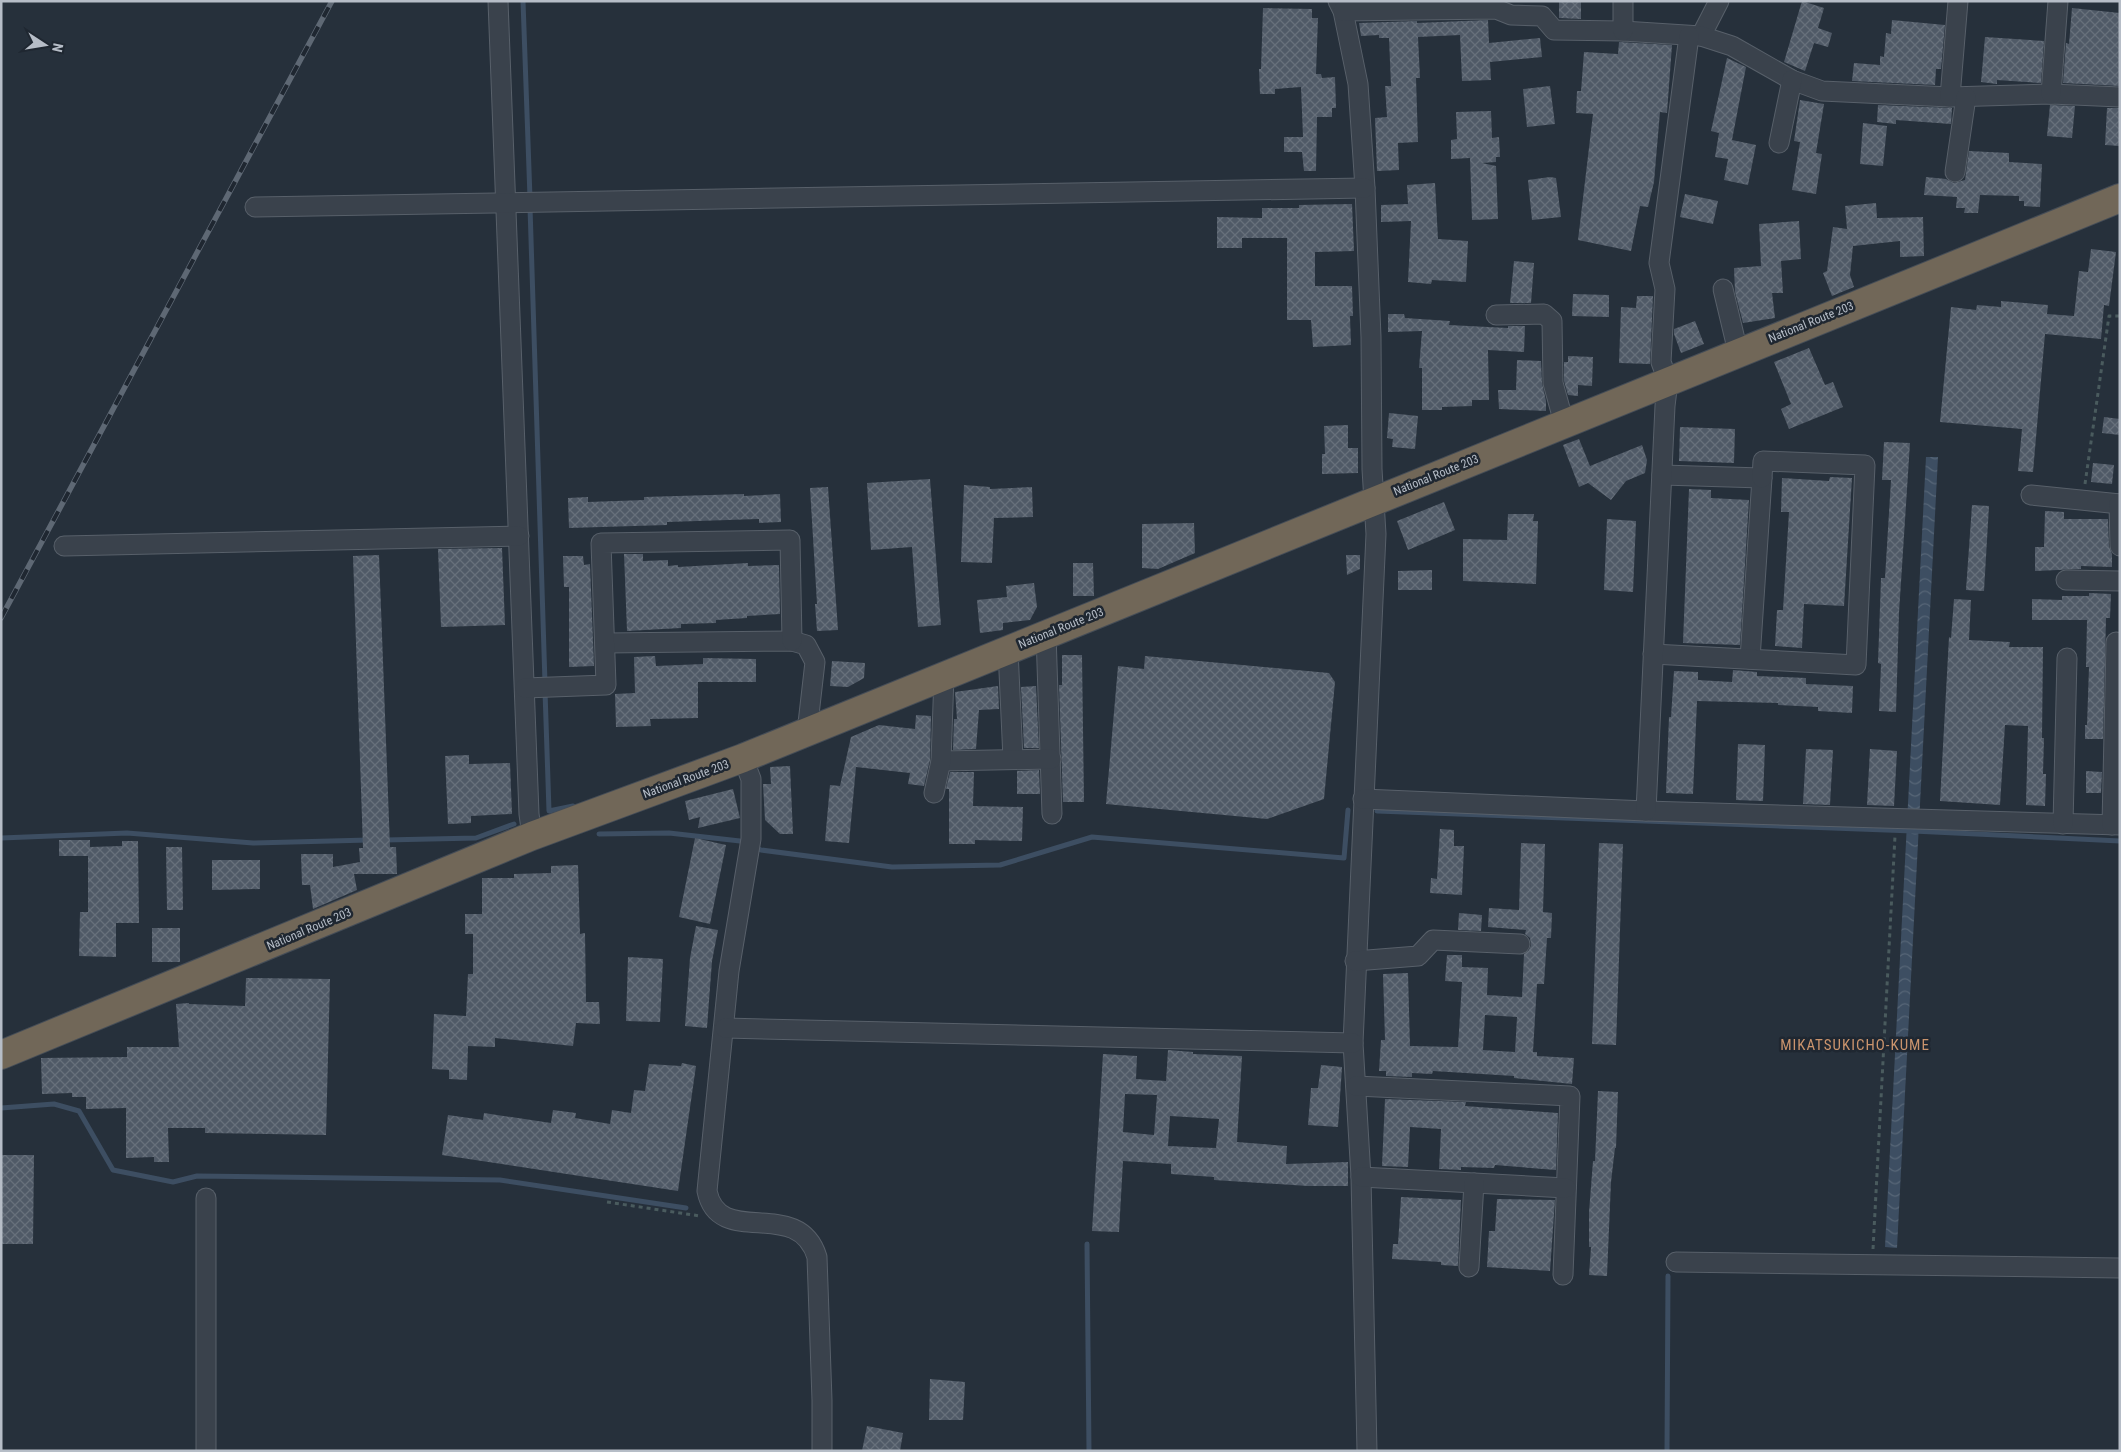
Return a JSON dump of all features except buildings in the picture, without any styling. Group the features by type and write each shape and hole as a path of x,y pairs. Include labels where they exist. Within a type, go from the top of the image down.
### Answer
{"highway":[{"name":"National Route 203","path":"1,1054 532,836 743,758 2120,198"}],"street":[{"path":"498,1 529,814 532,836"},
{"path":"1623,1 1623,31"},
{"path":"1646,811 1668,381 1661,362 1664,290 1660,262 1694,36 1719,1"},
{"path":"1955,172 1958,97 1958,1"},
{"path":"2050,94 2058,1"},
{"path":"1367,1451 1361,1177 1353,1043 1355,960 1376,534 1365,188 1358,84 1340,6 1496,9 1511,15 1542,8 1554,30 1623,31 1694,36 1732,46 1792,80 1822,91 1958,97 2050,94 2120,97"},
{"path":"1779,143 1792,80"},
{"path":"255,207 1365,188"},
{"path":"1722,290 1738,352"},
{"path":"1496,315 1544,314 1552,321 1552,383 1564,423"},
{"path":"1653,654 1750,659 1856,664 1865,465 1763,461 1750,659"},
{"path":"1662,475 1762,478"},
{"path":"2032,495 2119,504 2120,546"},
{"path":"64,546 519,536"},
{"path":"525,688 606,685 602,543 790,540 792,641"},
{"path":"2066,580 2120,581"},
{"path":"1046,634 1052,814"},
{"path":"606,644 792,641 806,645 815,662 807,732"},
{"path":"1363,799 1646,811 1895,827 1928,819 2116,825 2116,642"},
{"path":"1008,650 1013,759"},
{"path":"2063,824 2067,658"},
{"path":"934,793 941,761 944,676"},
{"path":"743,758 750,779 750,845 729,971 708,1191 710,1202 718,1214 734,1220 787,1226 802,1232 813,1244 817,1257 822,1451"},
{"path":"941,761 1051,759"},
{"path":"1355,960 1418,956 1433,940 1520,944"},
{"path":"724,1028 1353,1043"},
{"path":"1356,1086 1570,1096 1563,1275"},
{"path":"1361,1177 1566,1188"},
{"path":"1469,1267 1474,1183"},
{"path":"206,1198 206,1451"},
{"path":"1676,1262 2120,1268"}],"path":[{"path":"2083,500 2109,316 2119,316"},
{"path":"1873,1265 1895,827"},
{"path":"607,1202 698,1216 718,1214"}],"water":[{"path":"1926,457 1938,457 1897,1248 1885,1247"}],"waterway":[{"path":"523,1 530,198"},
{"path":"530,207 545,683"},
{"path":"545,691 549,811 573,806"},
{"path":"599,834 669,833 740,841 761,850 892,867 1000,865 1092,837 1344,858 1348,810"},
{"path":"1377,811 1913,831 2120,841"},
{"path":"385,840 476,838 514,824"},
{"path":"1,838 127,833 253,843 369,840"},
{"path":"1,1108 54,1104 79,1111 113,1170 173,1182 197,1176 500,1180 686,1208"},
{"path":"1087,1244 1089,1451"},
{"path":"1667,1451 1668,1276"}],"railway":[{"path":"1,618 332,1"}],"district":[{"name":"MIKATSUKICHO-KUME","path":"1855,1045"}]}
